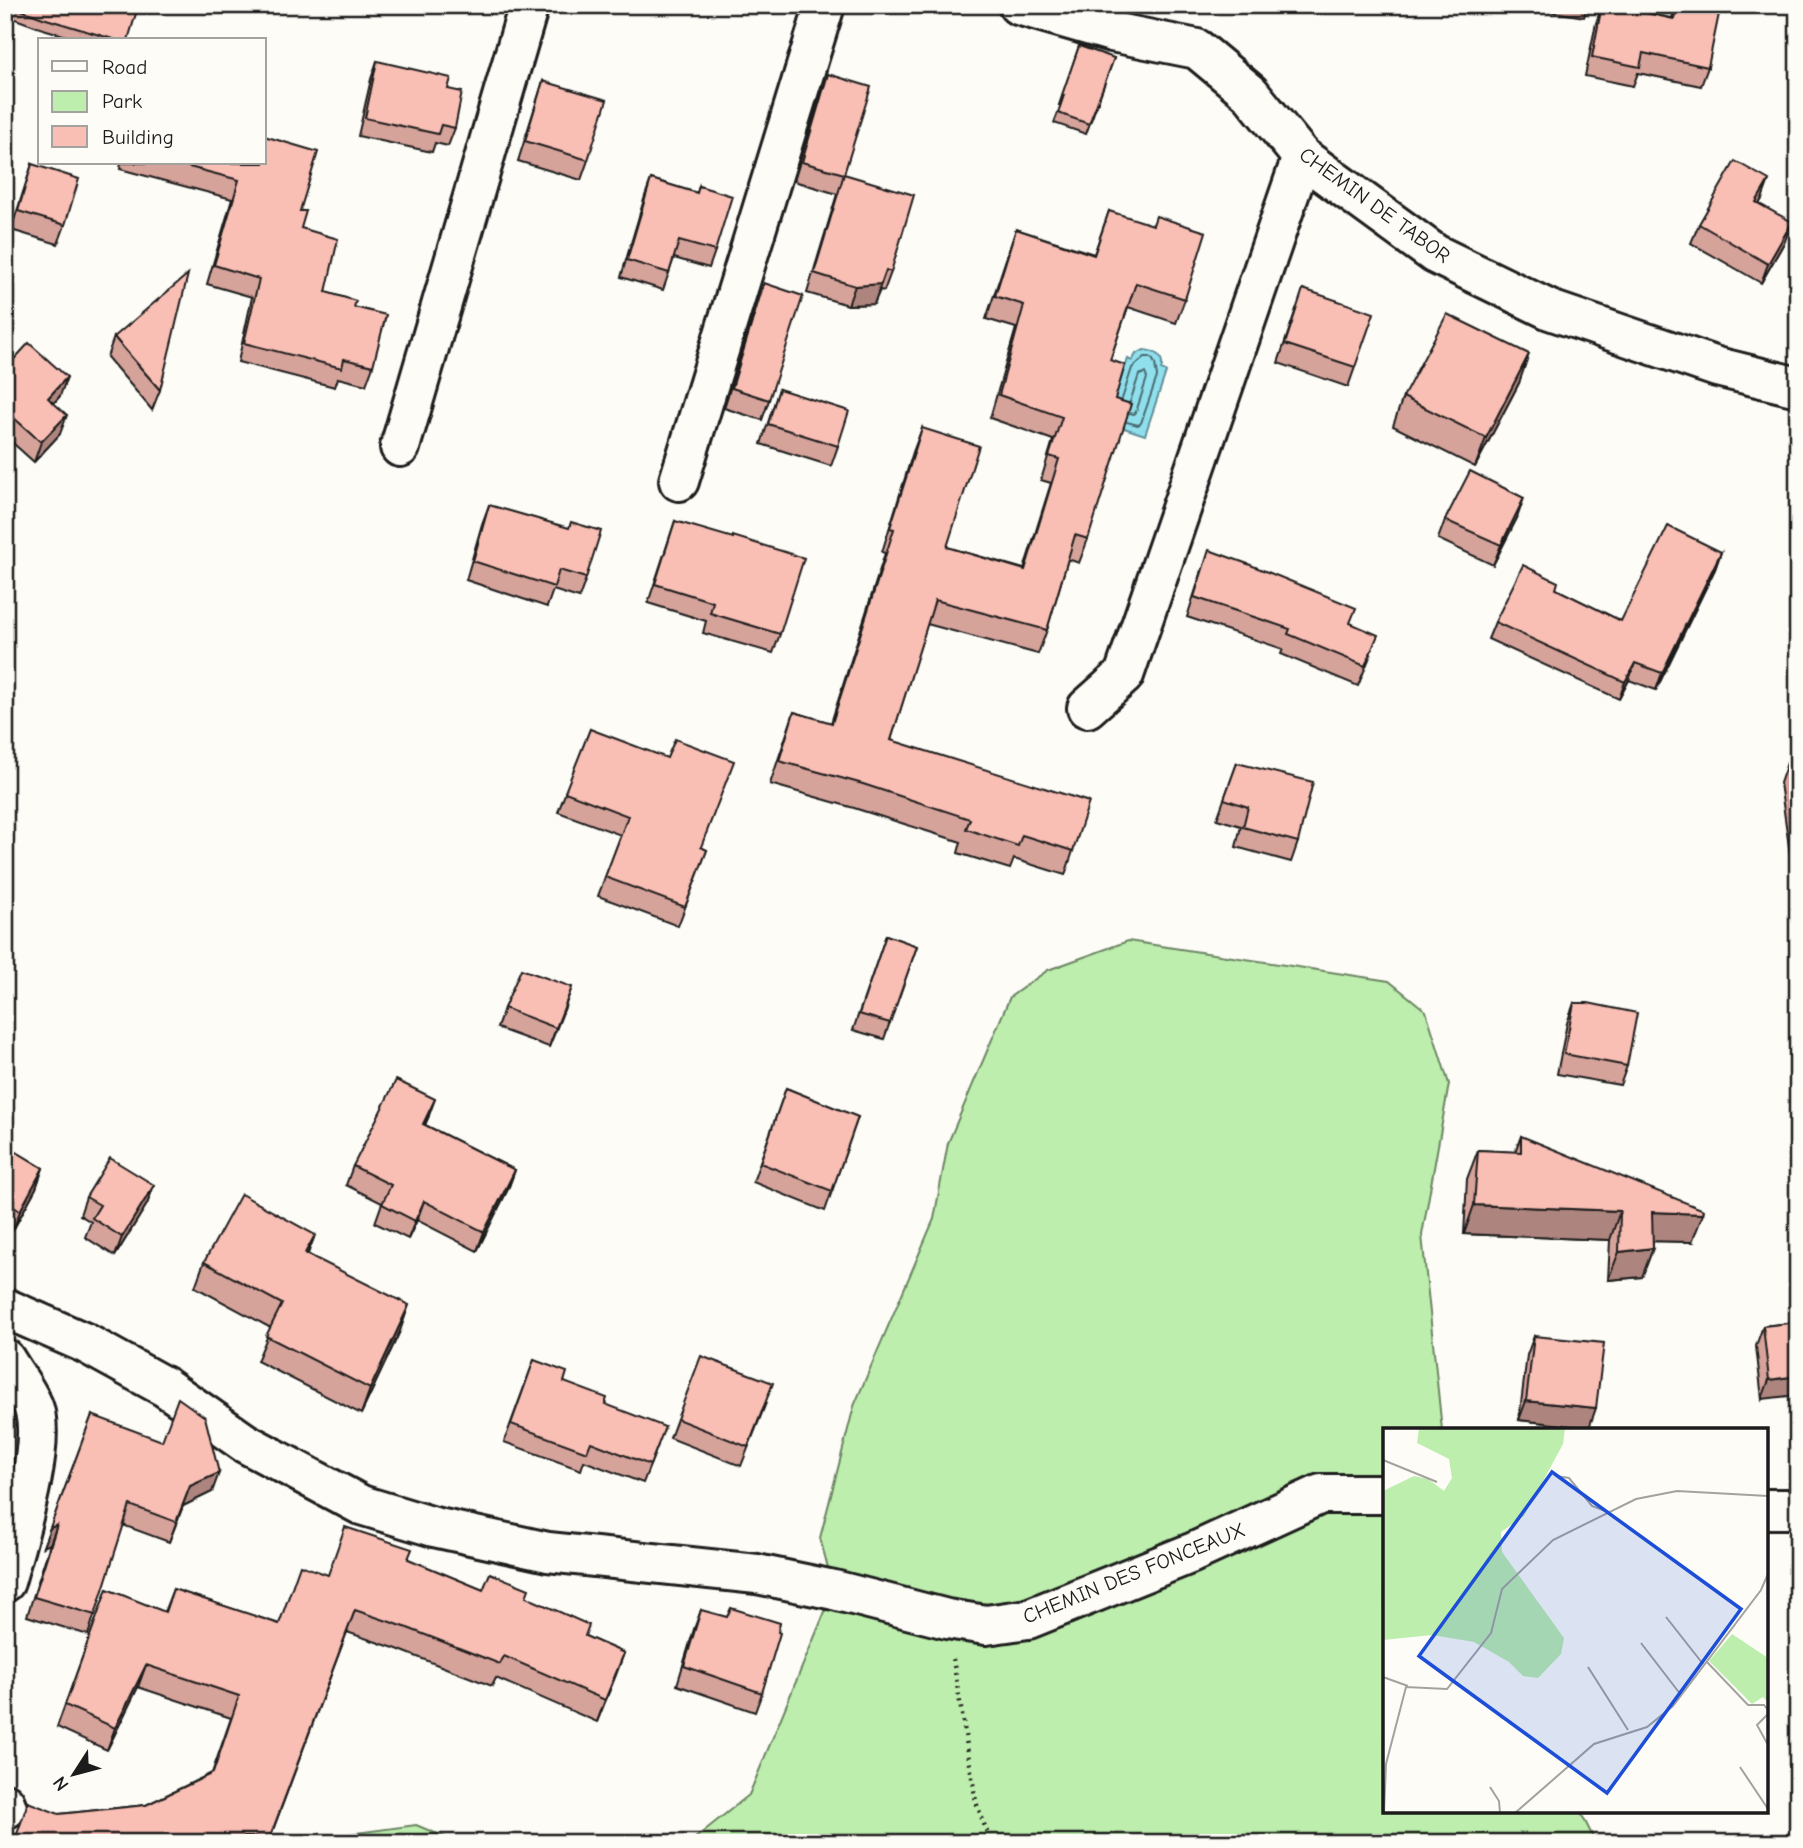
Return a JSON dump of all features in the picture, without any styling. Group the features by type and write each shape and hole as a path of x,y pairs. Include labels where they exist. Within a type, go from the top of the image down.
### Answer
{"street":[{"path":"400,447 529,5"},
{"path":"679,481 825,5"},
{"name":"CHEMIN DE TABOR","path":"1018,5 1112,32 1197,49 1250,93 1302,157 1435,254 1550,310 1717,367 1798,387"},
{"path":"1087,708 1125,675 1302,157"},
{"name":"CHEMIN DES FONCEAUX","path":"5,1308 85,1343 165,1387 245,1443 361,1505 434,1527 548,1552 757,1574 834,1590 947,1619 986,1625 1028,1619 1192,1553 1321,1494 1383,1494"},
{"path":"5,1359 34,1407 38,1435 26,1506 5,1582"},
{"path":"1768,1510 1798,1509"}],"path":[{"path":"947,1619 976,1802 991,1843"}],"green space":[{"path":"1128,941 1389,981 1426,1011 1449,1084 1422,1235 1442,1428 1383,1428 1383,1813 1581,1813 1596,1843 689,1843 749,1795 834,1590 820,1538 854,1406 934,1219 948,1143 1010,997 1048,970"},
{"path":"416,1825 459,1843 282,1843"}],"water":[{"path":"1144,350 1158,356 1162,362 1161,370 1166,372 1145,435 1106,422 1128,359 1132,361 1136,354"}],"building":[{"path":"123,5 137,10 129,38 109,38 11,6"},
{"path":"1602,5 1674,19 1677,5 1704,5 1720,9 1708,67 1643,53 1640,67 1592,57"},
{"path":"1079,46 1114,58 1089,124 1058,113"},
{"path":"377,61 451,78 448,89 462,92 455,128 441,125 438,134 365,118"},
{"path":"828,74 871,87 844,174 802,162"},
{"path":"543,81 607,100 588,160 525,141"},
{"path":"266,137 318,152 300,211 306,211 301,228 338,239 326,292 356,301 354,307 386,315 373,366 344,359 342,368 244,343 259,279 214,265 239,180 178,164 266,164"},
{"path":"1735,161 1769,180 1756,202 1792,222 1768,264 1699,224"},
{"path":"32,164 79,179 65,225 18,211"},
{"path":"844,174 914,195 891,272 886,270 881,284 855,286 814,273"},
{"path":"651,179 697,193 699,186 732,196 715,251 679,241 669,273 627,260"},
{"path":"1109,211 1153,225 1156,216 1206,232 1185,299 1136,283 1110,360 1125,365 1115,399 1131,404 1088,539 1075,535 1047,630 935,600 891,740 1089,802 1073,851 1022,835 1018,846 966,829 970,819 863,784 779,761 794,712 832,723 894,529 890,528 922,428 979,446 947,547 1025,570 1059,459 1049,456 1062,417 999,395 1024,305 995,296 1016,229 1094,255"},
{"path":"188,274 160,390 114,337"},
{"path":"764,283 803,296 769,400 732,388"},
{"path":"1303,289 1374,313 1355,367 1285,344"},
{"path":"1447,314 1529,354 1486,438 1403,397"},
{"path":"29,343 67,377 48,398 67,415 41,442 5,410 5,369"},
{"path":"779,389 849,411 838,446 768,424"},
{"path":"1470,471 1524,498 1501,545 1445,520"},
{"path":"489,505 569,528 571,522 601,531 586,578 559,570 554,587 473,561"},
{"path":"675,521 804,558 780,634 710,613 713,602 655,584"},
{"path":"1668,526 1721,552 1662,673 1635,663 1625,682 1495,622 1523,565 1558,582 1556,589 1621,621"},
{"path":"1209,550 1356,608 1350,623 1378,635 1365,666 1288,634 1290,629 1194,597"},
{"path":"590,729 667,758 675,739 734,761 701,847 707,850 685,907 605,877 628,816 565,792"},
{"path":"1798,762 1798,841 1787,763"},
{"path":"1237,763 1313,782 1298,842 1243,827 1248,807 1224,799"},
{"path":"886,935 917,946 890,1023 859,1014"},
{"path":"521,969 572,987 556,1028 504,1008"},
{"path":"1574,1003 1588,1003 1637,1013 1627,1066 1564,1054"},
{"path":"396,1080 435,1099 423,1124 515,1170 484,1232 424,1201 415,1221 382,1204 391,1185 353,1166"},
{"path":"786,1088 858,1117 832,1191 760,1163"},
{"path":"1521,1136 1704,1210 1703,1214 1652,1212 1653,1248 1619,1252 1620,1211 1474,1205 1478,1150 1521,1152"},
{"path":"5,1145 43,1168 20,1211 5,1201"},
{"path":"110,1158 154,1185 122,1237 92,1218 100,1205 86,1197"},
{"path":"241,1194 315,1235 305,1253 409,1305 370,1389 266,1336 282,1304 204,1262"},
{"path":"1798,1322 1798,1376 1769,1380 1763,1326"},
{"path":"1534,1336 1604,1343 1596,1408 1526,1401"},
{"path":"701,1356 773,1383 748,1447 677,1419"},
{"path":"534,1360 567,1372 564,1382 607,1398 605,1404 665,1427 650,1465 591,1442 587,1452 511,1424"},
{"path":"178,1398 205,1417 219,1473 190,1486 176,1522 130,1505 95,1615 34,1597 57,1525 50,1528 92,1415 162,1441"},
{"path":"345,1527 412,1549 408,1559 483,1590 490,1573 529,1589 526,1597 589,1625 585,1636 624,1653 605,1700 504,1656 500,1664 355,1610 270,1837 213,1837 156,1843 14,1843 28,1802 59,1814 146,1805 213,1773 239,1696 146,1665 115,1728 65,1705 107,1589 165,1612 173,1589 279,1624 300,1565 328,1575"},
{"path":"731,1608 780,1623 780,1633 762,1693 684,1666 701,1610 727,1617"}]}
